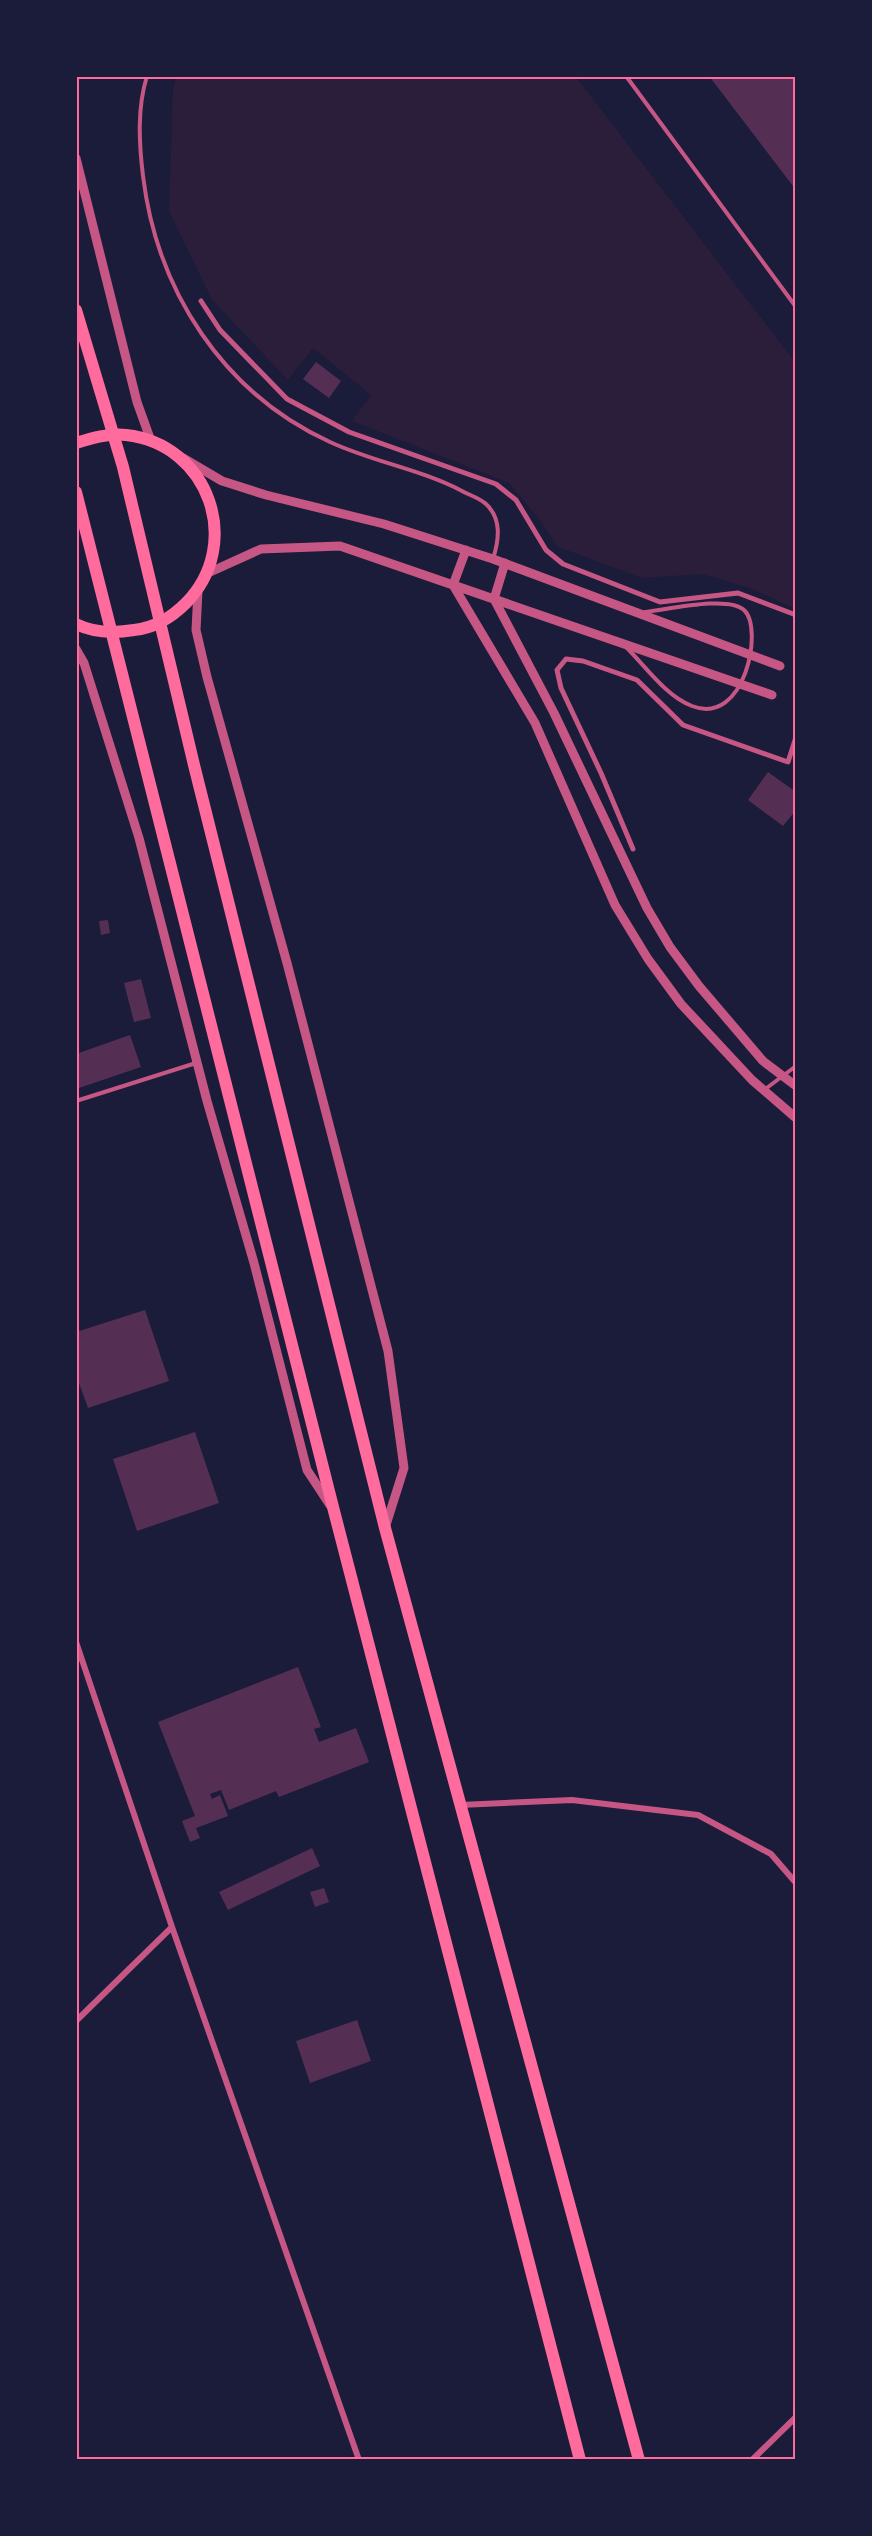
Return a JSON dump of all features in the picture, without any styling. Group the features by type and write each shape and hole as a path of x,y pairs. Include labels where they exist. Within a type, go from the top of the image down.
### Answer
{"main road":[{"path":"76,310 123,467 174,683 385,1528 639,2460"},
{"path":"76,443 98,436 125,435 152,441 167,448 189,466 206,490 214,517 215,545 208,573 198,591 176,614 146,629 114,633 76,624"},
{"path":"76,492 334,1511 580,2460"}],"street":[{"path":"76,158 137,402 152,441"},
{"path":"201,301 220,330 286,399 349,432 496,484 516,500 546,550 563,564 660,602 738,593 795,615"},
{"path":"167,448 222,480 266,495 384,524 493,558 780,666"},
{"path":"208,573 261,549 340,546 772,695"},
{"path":"453,585 466,550"},
{"path":"505,563 494,599 554,713 647,908 670,947 699,986 763,1061 795,1086"},
{"path":"453,585 535,723 615,905 648,959 681,1004 764,1090 795,1118"},
{"path":"198,591 196,630 207,677 287,963 388,1351 404,1468 385,1528"},
{"path":"76,649 84,663 139,838 197,1062 254,1263 307,1470 334,1511"},
{"path":"633,849 601,773 561,688 558,670 566,659 583,661 637,680 683,725 788,762 795,736"},
{"path":"76,1642 172,1927 359,2460"},
{"path":"459,1805 572,1800 698,1815 771,1854 795,1883"},
{"path":"76,2020 172,1927"},
{"path":"752,2460 795,2417"}],"lane":[{"path":"147,76 140,123 147,207 159,252 180,300 208,345 248,388 287,418 331,442 440,480 486,504 499,524 497,546 493,558"},
{"path":"626,76 795,307"},
{"path":"622,644 660,682 690,705 700,709 714,709 734,696 741,685 750,654 750,619 744,610 734,605 699,605 638,613"},
{"path":"76,1101 197,1062"},
{"path":"764,1090 795,1066"}],"shaded area":[{"path":"177,76 576,77 795,362 795,609 753,589 702,574 642,578 558,547 542,523 509,483 352,421 371,395 313,348 288,380 212,300 169,211 173,88"}],"building":[{"path":"709,76 796,76 796,190"},
{"path":"316,362 341,381 329,398 303,379"},
{"path":"768,772 796,792 796,810 783,826 748,800"},
{"path":"108,920 110,933 101,935 99,921"},
{"path":"141,979 151,1018 134,1022 124,983"},
{"path":"130,1035 141,1067 76,1089 76,1054"},
{"path":"145,1310 169,1381 88,1408 76,1375 76,1332"},
{"path":"195,1432 219,1503 137,1531 113,1459"},
{"path":"298,1667 321,1727 314,1729 319,1742 356,1728 369,1762 279,1797 276,1791 229,1810 221,1790 210,1794 212,1799 220,1795 228,1816 196,1828 200,1838 190,1842 182,1821 195,1816 158,1722"},
{"path":"312,1848 320,1866 228,1910 219,1892"},
{"path":"324,1888 329,1902 315,1907 310,1892"},
{"path":"357,2020 371,2061 310,2083 296,2041"}]}
